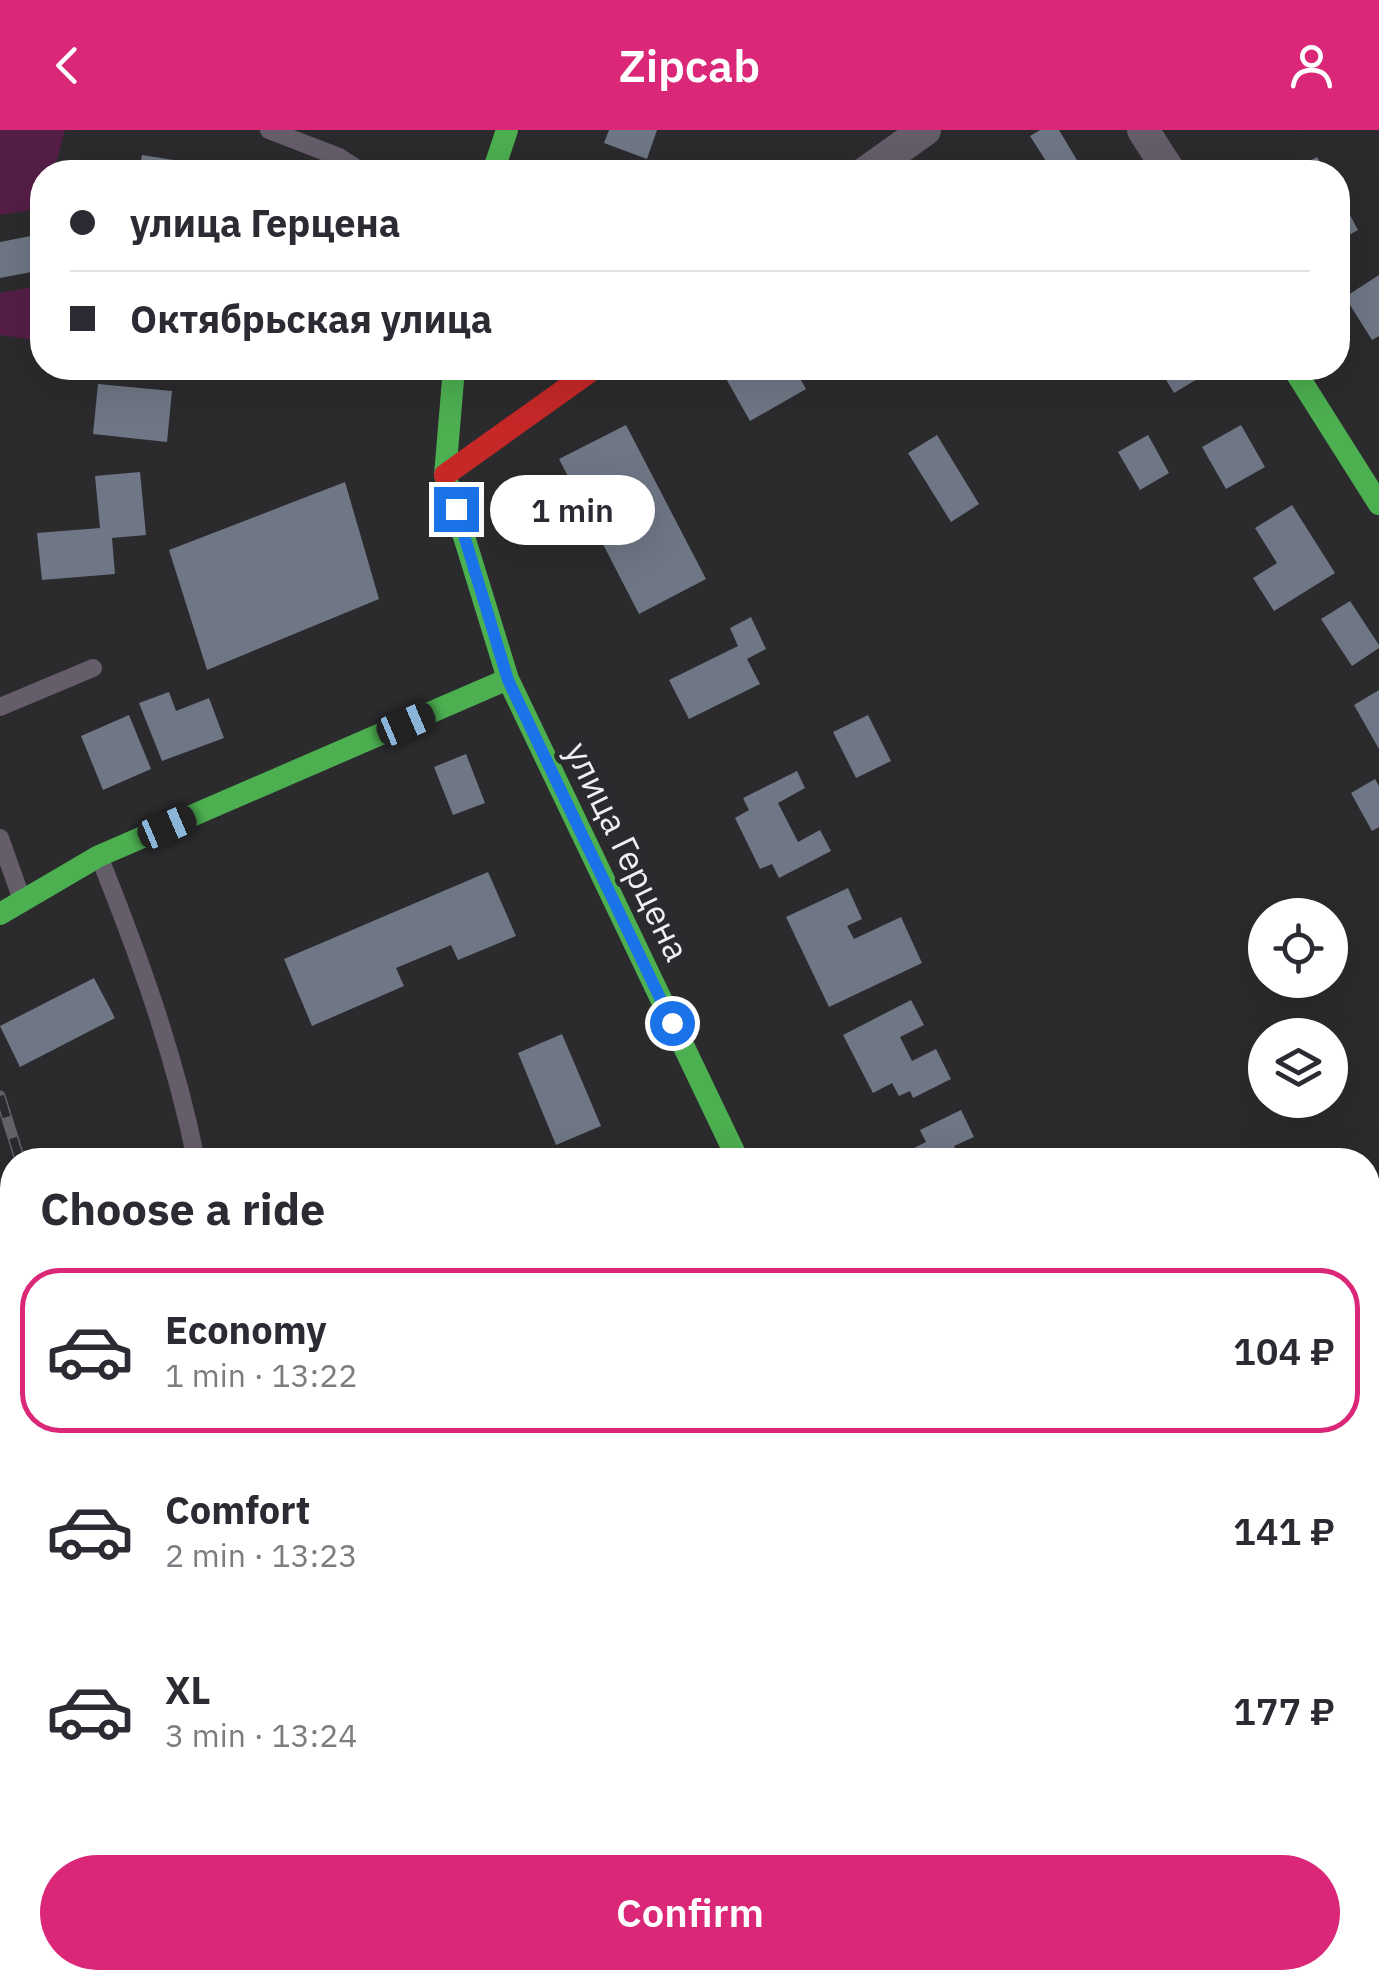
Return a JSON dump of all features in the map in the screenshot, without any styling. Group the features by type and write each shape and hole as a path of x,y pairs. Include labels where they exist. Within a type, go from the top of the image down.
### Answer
{"main road":[{"path":"497,160 506,130"},
{"path":"446,475 453,380"},
{"path":"446,475 578,380"},
{"path":"1301,380 1379,504"},
{"name":"улица Герцена","path":"446,475 508,680 732,1148"},
{"path":"0,914 99,856 508,680"}],"street":[{"path":"883,160 924,130"},
{"path":"1143,130 1162,160"}],"lane":[{"path":"269,130 344,160"},
{"path":"0,707 93,668"},
{"path":"0,838 22,900"},
{"path":"99,856 141,963 183,1096 194,1148"}],"shaded area":[{"path":"0,130 65,130 57,160 30,160 30,210 0,215"},
{"path":"30,287 30,339 0,335 0,293"}],"building":[{"path":"609,130 657,130 647,159 604,143"},
{"path":"1040,130 1059,130 1077,160 1045,160 1030,136"},
{"path":"142,155 173,160 141,160"},
{"path":"1350,215 1358,230 1350,234"},
{"path":"30,236 30,272 0,278 0,242"},
{"path":"1379,275 1379,336 1372,340 1350,305 1350,294"},
{"path":"727,380 801,380 806,389 750,421"},
{"path":"1166,380 1196,380 1174,393"},
{"path":"98,384 172,391 167,442 93,434"},
{"path":"626,425 706,579 639,614 559,459"},
{"path":"1241,425 1265,467 1226,489 1202,447"},
{"path":"937,435 979,504 951,522 908,453"},
{"path":"1148,435 1169,473 1140,490 1118,452"},
{"path":"140,472 146,535 112,538 115,574 42,580 37,533 100,528 95,476"},
{"path":"345,482 379,599 207,670 169,550"},
{"path":"1292,505 1335,573 1274,611 1253,578 1277,563 1255,528"},
{"path":"1350,601 1379,645 1352,666 1321,619"},
{"path":"751,617 766,649 747,659 760,684 689,719 669,680 738,646 730,628"},
{"path":"1379,690 1379,749 1354,705"},
{"path":"169,692 176,711 209,698 224,738 162,761 139,703"},
{"path":"129,715 151,769 103,790 81,736"},
{"path":"868,715 891,761 856,778 833,732"},
{"path":"466,754 485,803 453,815 434,767"},
{"path":"797,771 805,788 778,803 798,842 820,830 831,851 779,878 772,864 760,869 735,818 749,810 743,798"},
{"path":"1375,779 1379,786 1379,827 1372,831 1351,793"},
{"path":"488,872 516,936 458,960 451,945 396,968 404,986 312,1026 284,959"},
{"path":"848,888 862,919 847,926 854,939 901,917 922,963 829,1007 786,917"},
{"path":"94,978 115,1018 20,1067 0,1026"},
{"path":"911,1000 924,1025 900,1037 912,1061 936,1049 951,1079 913,1098 910,1091 899,1096 892,1083 873,1093 843,1035"},
{"path":"562,1034 601,1126 556,1145 518,1053"},
{"path":"961,1110 974,1137 955,1148 914,1148 926,1142 920,1130"}],"railway":[{"path":"0,1096 16,1148"}],"traffic: fast":[{"path":"497,160 507,130"},
{"path":"453,380 445,475 508,679 732,1148"},
{"path":"1301,380 1379,504"},
{"path":"0,914 99,856 508,679"}],"traffic: jam":[{"path":"445,475 578,380"}],"route":[{"path":"456,509 508,680 672,1023"}]}
